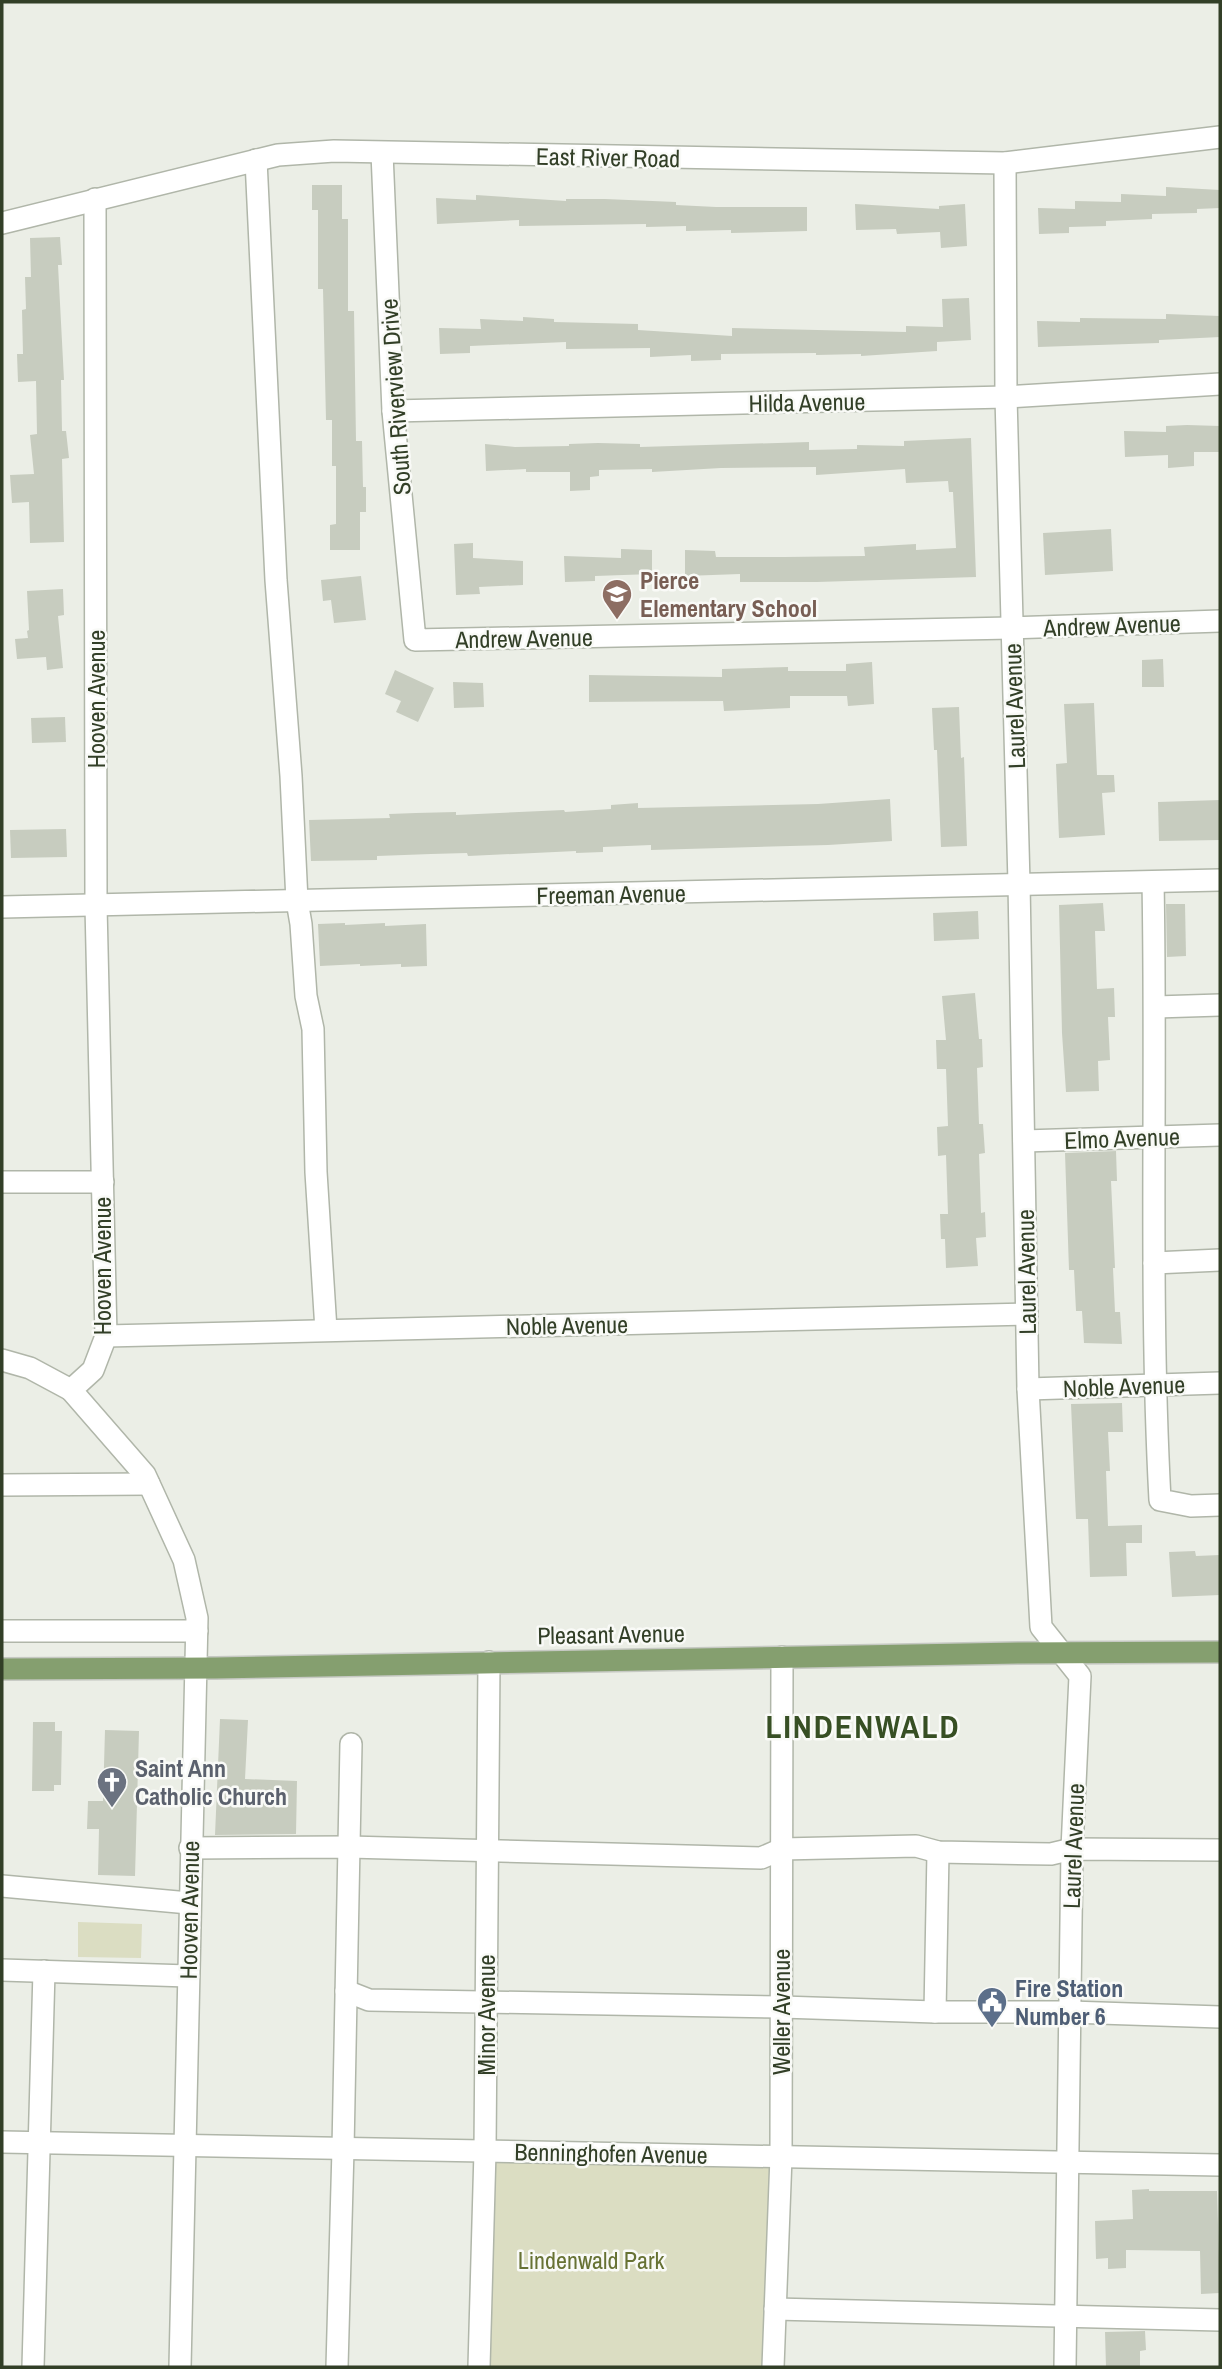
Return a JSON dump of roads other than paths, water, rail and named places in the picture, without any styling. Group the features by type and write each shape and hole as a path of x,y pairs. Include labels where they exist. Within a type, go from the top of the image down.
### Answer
{"main road":[{"name":"Pleasant Avenue","path":"2,1669 1220,1652"}],"street":[{"name":"East River Road","path":"2,223 278,155 334,151 1004,163 1220,137"},
{"name":"South Riverview Drive","path":"382,153 393,411 415,640"},
{"path":"256,160 276,580 298,901 306,996 313,1029 316,1172 326,1330"},
{"name":"Laurel Avenue","path":"1004,163 1006,397 1019,883 1028,1389 1041,1627 1080,1676 1072,1849 1065,2367"},
{"name":"Hooven Avenue","path":"95,199 96,906 106,1336 93,1370 71,1390 145,1475 184,1560 197,1618 180,2367"},
{"name":"Hilda Avenue","path":"393,411 1006,397 1220,384"},
{"name":"Andrew Avenue","path":"415,640 1220,621"},
{"name":"Freeman Avenue","path":"2,907 1220,880"},
{"path":"1153,882 1156,1007 1153,1137 1154,1385 1160,1500 1191,1506 1220,1505"},
{"path":"1156,1007 1220,1006"},
{"name":"Elmo Avenue","path":"1024,1140 1220,1135"},
{"path":"2,1182 103,1182"},
{"path":"1154,1263 1220,1259"},
{"name":"Noble Avenue","path":"106,1336 1027,1314"},
{"path":"2,1360 30,1368 71,1390"},
{"name":"Noble Avenue","path":"1028,1389 1220,1383"},
{"path":"2,1485 149,1484"},
{"path":"2,1631 197,1630"},
{"name":"Weller Avenue","path":"773,2367 781,2157 782,1657"},
{"name":"Minor Avenue","path":"479,2367 485,2151 489,1662"},
{"path":"337,2367 344,2149 351,1744"},
{"path":"190,1848 349,1847 761,1858 782,1849 916,1846 938,1852 1051,1854 1072,1849 1220,1850"},
{"path":"935,2012 938,1852"},
{"path":"2,1886 189,1903"},
{"path":"2,1970 188,1976"},
{"path":"33,2367 44,1971"},
{"path":"346,1991 369,2000 1220,2017"},
{"name":"Benninghofen Avenue","path":"2,2142 1220,2165"},
{"path":"775,2309 1220,2320"}],"place":[{"name":"Pierce Elementary School","path":"617,621"},
{"name":"Saint Ann Catholic Church","path":"112,1809"},
{"name":"Fire Station Number 6","path":"992,2029"}],"district":[{"name":"LINDENWALD","path":"863,1726"}],"park label":[{"name":"Lindenwald Park","path":"591,2260"}]}
